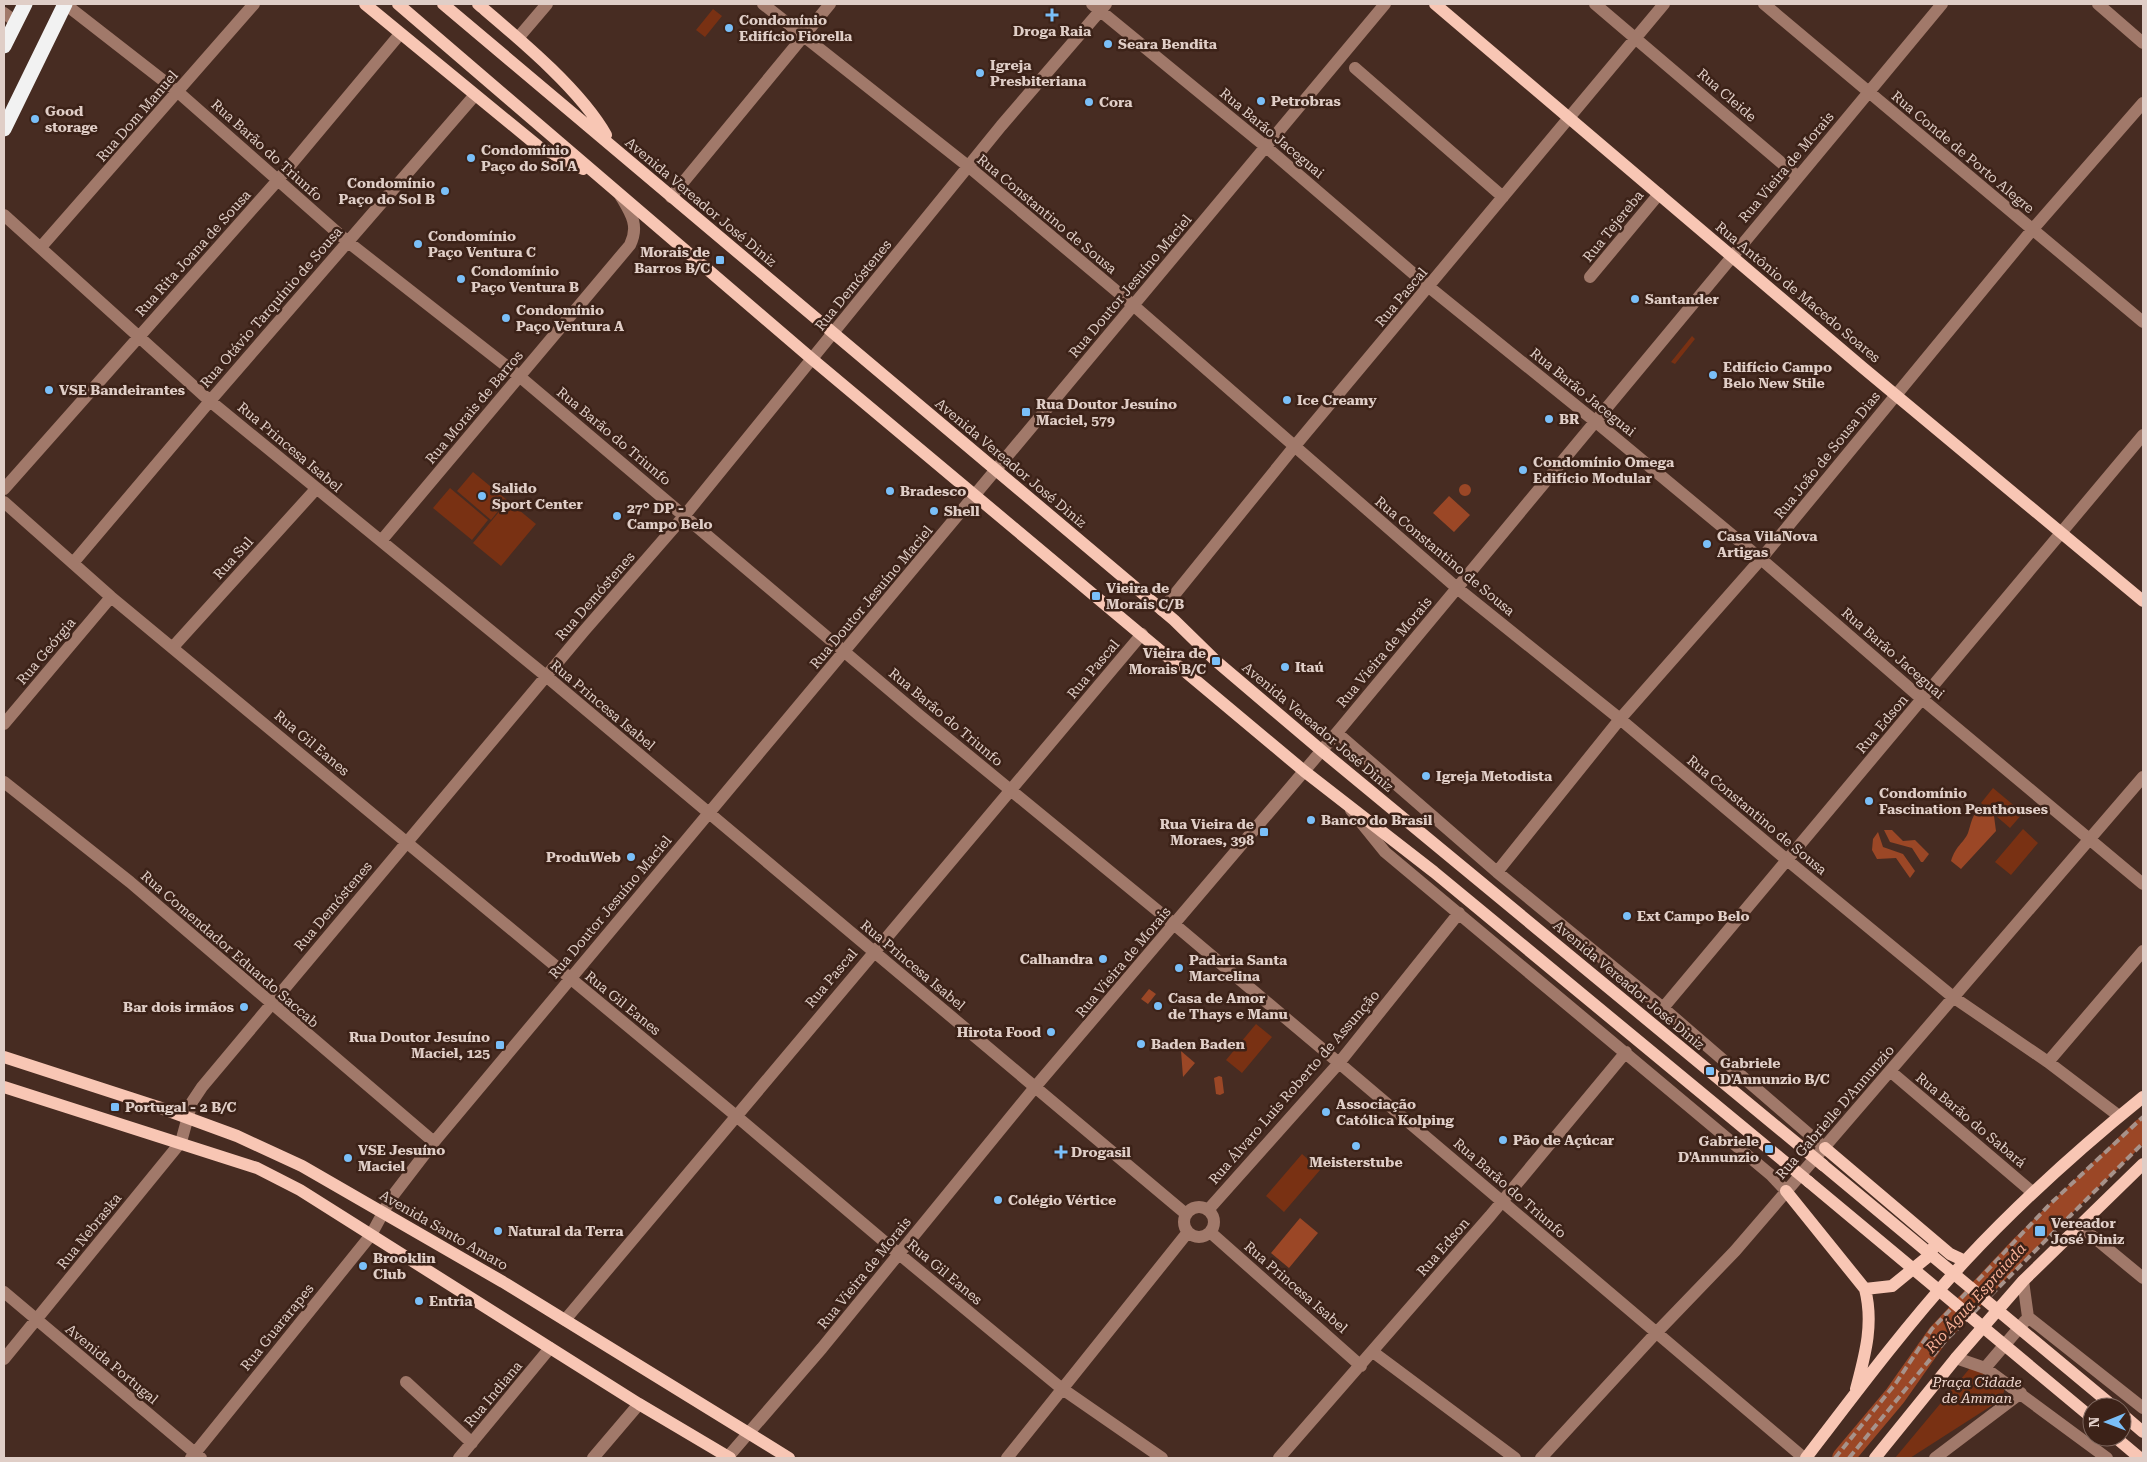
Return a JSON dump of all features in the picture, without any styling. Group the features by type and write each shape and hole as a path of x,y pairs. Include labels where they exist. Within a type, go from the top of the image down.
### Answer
{"highway":[{"path":"4,46 10,18 24,4"},
{"path":"4,129 65,4"}],"main road":[{"path":"365,4 538,147 603,180"},
{"path":"398,4 812,359 1304,771 1434,872 2082,1410"},
{"name":"Avenida Vereador José Diniz","path":"443,4 1162,610 1216,661 2102,1397"},
{"path":"478,4 518,38 589,112 602,129 610,144"},
{"name":"Rua Antônio de Macedo Soares","path":"1435,4 1896,395 2143,601"},
{"name":"Avenida Santo Amaro","path":"4,1057 238,1136 302,1166 370,1201 382,1212 565,1320 789,1458"},
{"path":"4,1087 181,1142 257,1168 300,1190 639,1404 729,1458"},
{"path":"1805,1458 1855,1393 1965,1261 2032,1192 2143,1097"},
{"path":"1825,1148 1950,1254 1965,1261"},
{"path":"1875,1458 1956,1358 2023,1281 2143,1164"},
{"path":"1786,1192 1865,1289 1869,1305 1869,1336 1855,1393"},
{"path":"1865,1289 1892,1286 1904,1278 1932,1252 1933,1240"},
{"path":"2132,1423 2143,1432"},
{"path":"2127,1447 2140,1458"}],"street":[{"name":"Rua Barão do Triunfo","path":"65,4 178,92 348,242 520,376 845,652 1339,1063 1805,1458"},
{"name":"Rua Dom Manuel","path":"41,247 254,4"},
{"path":"518,38 548,4"},
{"name":"Rua Constantino de Sousa","path":"763,4 969,167 1133,306 1457,588 1620,719 1786,860 1953,997 2048,1062 2119,1116"},
{"path":"671,197 830,4"},
{"name":"Rua Doutor Jesuíno Maciel","path":"382,1212 434,1142 570,978 845,652 1385,4"},
{"name":"Rua Cleide","path":"1595,4 1798,176"},
{"name":"Rua Pascal","path":"1162,610 1294,446 1664,4"},
{"name":"Rua Conde de Porto Alegre","path":"1764,4 2143,322"},
{"name":"Rua Vieira de Morais","path":"729,1458 1036,1086 1322,750 1942,4"},
{"path":"2098,4 2143,43"},
{"name":"Rua Barão Jaceguai","path":"1100,6 1429,287 1596,422 2143,884"},
{"name":"Rua Demóstenes","path":"188,1118 196,1094 546,676 685,515 1100,6"},
{"name":"Rua Rita Joana de Sousa","path":"4,489 278,180 400,34"},
{"path":"1355,68 1503,197"},
{"name":"Rua Otávio Tarquínio de Sousa","path":"73,563 210,401 475,95"},
{"name":"Rua João de Sousa Dias","path":"1497,872 1620,719 1761,560 2032,230 2143,103"},
{"name":"Rua Morais de Barros","path":"380,541 630,245 634,237 634,219 618,193"},
{"name":"Rua Tejereba","path":"1590,277 1658,194"},
{"name":"Rua Princesa Isabel","path":"4,215 210,401 546,676 1186,1214"},
{"name":"Rua Edson","path":"1663,1008 2143,435"},
{"name":"Rua Sul","path":"173,647 316,489"},
{"name":"Rua Gil Eanes","path":"4,502 111,597 736,1115 899,1254 1062,1388 1162,1458"},
{"name":"Rua Geórgia","path":"4,724 111,597"},
{"name":"Rua Pascal","path":"565,1320 1142,634"},
{"name":"Avenida Vereador José Diniz","path":"1336,733 1497,872 1663,1008 1825,1148"},
{"name":"Rua Gabrielle D'Annunzio","path":"1540,1458 1735,1251 1786,1192 1805,1179 1820,1162 1825,1148 2143,777"},
{"name":"Rua Comendador Eduardo Saccab","path":"4,782 130,882 434,1142"},
{"path":"1348,806 1385,852 1626,1052 1771,1175 1786,1192"},
{"name":"Rua Álvaro Luis Roberto de Assunção","path":"1208,1210 1339,1063 1459,913"},
{"path":"2048,1062 2143,951"},
{"name":"Rua Edson","path":"1279,1458 1373,1352 1626,1052"},
{"name":"Rua Barão do Sabará","path":"1890,1071 2032,1192"},
{"name":"Rua Nebraska","path":"4,1359 181,1142 188,1118"},
{"path":"1198,1207 1208,1210 1213,1218 1210,1232 1202,1237 1188,1232 1184,1224 1186,1214 1198,1207"},
{"name":"Rua Guararapes","path":"196,1457 371,1235 382,1212"},
{"path":"2079,1225 2143,1278"},
{"path":"1007,1458 1188,1232"},
{"name":"Rua Princesa Isabel","path":"1210,1232 1361,1366"},
{"path":"2023,1281 2028,1317 2143,1407"},
{"name":"Avenida Portugal","path":"4,1292 196,1457"},
{"path":"1985,1368 2028,1317"},
{"name":"Rua Indiana","path":"459,1458 550,1348"},
{"path":"1373,1352 1515,1458"},
{"path":"1956,1358 1985,1368 2107,1458"},
{"path":"406,1382 472,1443"},
{"path":"1935,1458 2021,1393"},
{"path":"593,1458 639,1404"}],"green space":[{"path":"713,9 722,16 705,37 696,30"},
{"path":"1692,336 1695,339 1675,364 1671,362"},
{"name":"Salido Sport Center","path":"473,472 507,500 491,520 457,491"},
{"path":"450,488 488,520 472,540 433,508"},
{"path":"508,501 536,524 501,566 473,543"},
{"path":"1993,788 2023,813 2010,828 1981,803"},
{"path":"2023,829 2038,843 2011,875 1995,862"},
{"path":"1256,1024 1272,1037 1242,1073 1226,1060"},
{"path":"1302,1154 1320,1170 1284,1212 1266,1196"},
{"name":"Praça Cidade de Amman","path":"1970,1368 1984,1369 2005,1387 2002,1399 1910,1458 1895,1458"}],"shaded area":[{"path":"1463,484 1467,484 1471,490 1467,496 1463,496 1459,492 1459,488"},
{"path":"1449,496 1470,515 1454,532 1433,513"},
{"path":"1985,808 1994,816 1996,831 1961,869 1951,861 1957,848 1968,833 1975,814 1977,811 1981,813"},
{"path":"1884,830 1892,830 1903,841 1915,840 1929,854 1921,862 1912,848 1890,842"},
{"path":"1878,832 1883,847 1903,854 1915,871 1910,878 1896,858 1877,859 1872,850 1873,839"},
{"path":"1149,989 1156,994 1148,1004 1141,999"},
{"path":"1181,1051 1195,1063 1183,1077"},
{"path":"1222,1077 1224,1093 1220,1095 1216,1094 1214,1078"},
{"path":"1300,1218 1318,1233 1289,1268 1271,1253"}],"waterway":[{"name":"Rio Água Espraiada","path":"1843,1458 1895,1396 1938,1335 2020,1248 2143,1129"}],"railway":[{"path":"1835,1458 1896,1383 1932,1329 2049,1205 2143,1117"},
{"path":"1849,1458 1946,1340 2143,1143"}],"place":[{"name":"Droga Raia","path":"1052,15"},
{"name":"Condomínio Edifício Fiorella","path":"729,28"},
{"name":"Seara Bendita","path":"1108,44"},
{"name":"Igreja Presbiteriana","path":"980,73"},
{"name":"Petrobras","path":"1261,101"},
{"name":"Cora","path":"1089,102"},
{"name":"Good storage","path":"35,119"},
{"name":"Condomínio Paço do Sol A","path":"471,158"},
{"name":"Condomínio Paço do Sol B","path":"445,191"},
{"name":"Condomínio Paço Ventura C","path":"418,244"},
{"name":"Morais de Barros B/C","path":"720,260"},
{"name":"Condomínio Paço Ventura B","path":"461,279"},
{"name":"Santander","path":"1635,299"},
{"name":"Condomínio Paço Ventura A","path":"506,318"},
{"name":"Edifício Campo Belo New Stile","path":"1713,375"},
{"name":"VSE Bandeirantes","path":"49,390"},
{"name":"Ice Creamy","path":"1287,400"},
{"name":"Rua Doutor Jesuíno Maciel, 579","path":"1026,412"},
{"name":"BR","path":"1549,419"},
{"name":"Condomínio Omega Edifício Modular","path":"1523,470"},
{"name":"Bradesco","path":"890,491"},
{"name":"Salido Sport Center","path":"482,496"},
{"name":"Shell","path":"934,511"},
{"name":"27° DP - Campo Belo","path":"617,516"},
{"name":"Casa VilaNova Artigas","path":"1707,544"},
{"name":"Vieira de Morais C/B","path":"1096,596"},
{"name":"Vieira de Morais B/C","path":"1216,661"},
{"name":"Itaú","path":"1285,667"},
{"name":"Igreja Metodista","path":"1426,776"},
{"name":"Condomínio Fascination Penthouses","path":"1869,801"},
{"name":"Banco do Brasil","path":"1311,820"},
{"name":"Rua Vieira de Moraes, 398","path":"1264,832"},
{"name":"ProduWeb","path":"631,857"},
{"name":"Ext Campo Belo","path":"1627,916"},
{"name":"Calhandra","path":"1103,959"},
{"name":"Padaria Santa Marcelina","path":"1179,968"},
{"name":"Casa de Amor de Thays e Manu","path":"1158,1006"},
{"name":"Bar dois irmãos","path":"244,1007"},
{"name":"Hirota Food","path":"1051,1032"},
{"name":"Baden Baden","path":"1141,1044"},
{"name":"Rua Doutor Jesuíno Maciel, 125","path":"500,1045"},
{"name":"Gabriele D'Annunzio B/C","path":"1710,1071"},
{"name":"Portugal - 2 B/C","path":"115,1107"},
{"name":"Associação Católica Kolping","path":"1326,1112"},
{"name":"Pão de Açúcar","path":"1503,1140"},
{"name":"Meisterstube","path":"1356,1146"},
{"name":"Gabriele D'Annunzio","path":"1769,1149"},
{"name":"Drogasil","path":"1061,1152"},
{"name":"VSE Jesuíno Maciel","path":"348,1158"},
{"name":"Colégio Vértice","path":"998,1200"},
{"name":"Natural da Terra","path":"498,1231"},
{"name":"Vereador José Diniz","path":"2040,1231"},
{"name":"Brooklin Club","path":"363,1266"},
{"name":"Entria","path":"419,1301"}]}
